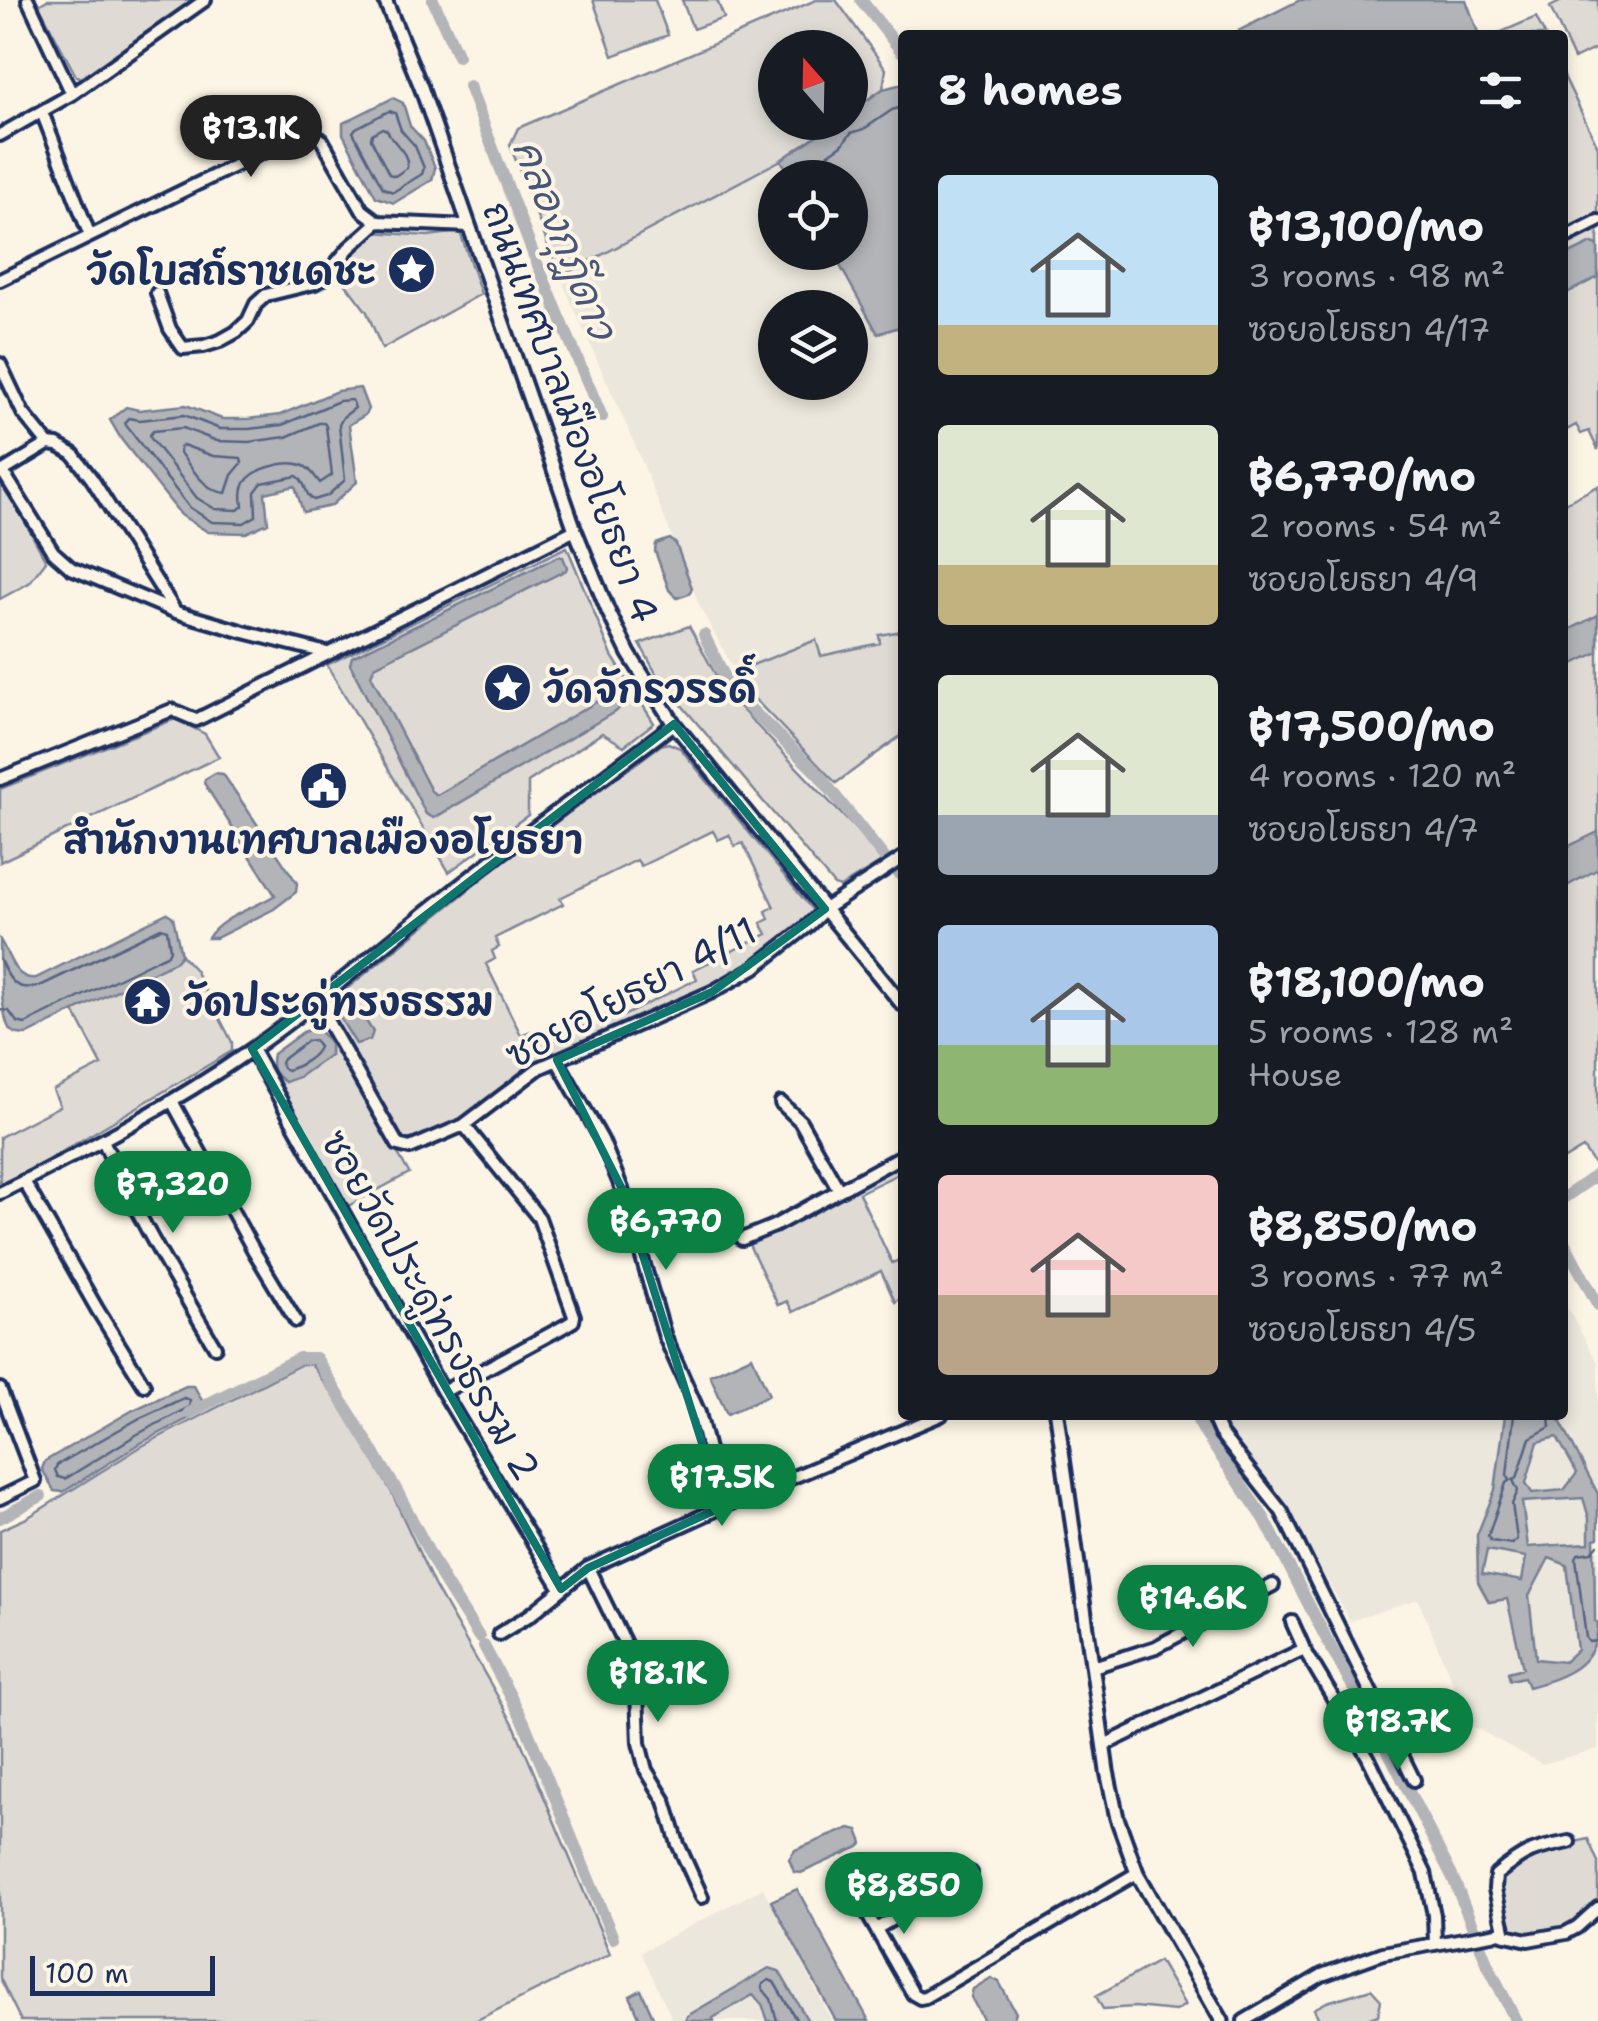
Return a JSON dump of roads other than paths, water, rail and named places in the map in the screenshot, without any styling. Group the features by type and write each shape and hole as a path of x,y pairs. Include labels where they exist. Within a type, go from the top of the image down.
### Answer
{"street":[{"path":"28,0 72,94"},
{"path":"0,136 72,94 205,0"},
{"name":"ถนนเทศบาลเมืองอโยธยา 4","path":"384,0 421,87 575,530 629,654 674,724 898,999"},
{"path":"42,112 90,236"},
{"path":"0,280 300,134 312,134 322,140 362,210 378,222 469,226"},
{"path":"1568,236 1598,221"},
{"path":"157,294 182,348 204,346 236,332 266,295 324,278 378,222"},
{"path":"0,364 23,413 48,444"},
{"path":"176,612 74,454 48,444 2,472 53,552 71,568 176,612 328,653"},
{"path":"0,779 172,710 196,720 575,530"},
{"path":"0,1193 172,1100 252,1049 448,894 674,724"},
{"name":"ซอยอโยธยา 4/11","path":"316,1002 398,1145 410,1148 464,1125 522,1079 557,1060 712,992 754,968 825,909 898,861"},
{"name":"ซอยวัดประดู่ทรงธรรม 2","path":"252,1049 443,1392 562,1588"},
{"path":"557,1060 602,1140 622,1189 665,1336 699,1414 722,1507"},
{"path":"172,1100 296,1321"},
{"path":"781,1103 800,1121 839,1190"},
{"path":"443,1392 564,1327 574,1316 539,1218 464,1125"},
{"path":"102,1140 142,1223 214,1347"},
{"path":"742,1240 898,1158"},
{"path":"24,1181 144,1384"},
{"path":"0,1392 35,1480 0,1498"},
{"path":"499,1634 530,1615 588,1568 929,1420"},
{"path":"1058,1420 1118,1818 1137,1874 1222,2021"},
{"path":"1214,1420 1220,1433 1282,1512 1414,1780"},
{"path":"588,1568 636,1666 639,1743 646,1770 665,1801 678,1844 702,1897"},
{"path":"1093,1667 1156,1647 1272,1584"},
{"path":"1292,1622 1368,1756 1425,1873 1439,1942"},
{"path":"1104,1744 1304,1649"},
{"path":"1502,1934 1496,1875 1518,1856 1569,1842"},
{"path":"876,1929 972,1872"},
{"path":"861,1903 913,1994 920,1998 1137,1874"},
{"path":"1244,2021 1322,1975 1383,1952 1502,1934 1528,1940 1566,1934 1598,1908"}],"water":[{"path":"1300,0 1466,0 1477,30 1240,30"},
{"path":"898,85 898,327 878,334 868,316 868,290 854,290 842,270 868,270 868,160 781,160 810,140 868,140 868,99"},
{"path":"393,98 403,103 410,126 424,141 435,168 432,180 394,203 376,197 343,134 343,123"},
{"path":"1592,243 1598,245 1598,277 1568,292 1568,255"},
{"path":"360,388 368,409 349,425 357,482 331,506 303,512 295,486 265,493 268,523 246,533 208,532 181,515 110,420 126,407 139,410 186,405 222,419 280,415 337,391"},
{"path":"670,539 676,544 692,588 689,594 677,598 669,590 655,551 656,544"},
{"path":"563,557 566,570 375,666 371,675 431,791 437,795 610,694 615,695 620,705 618,710 434,818 426,814 350,664 352,657"},
{"path":"1598,615 1598,652 1568,667 1568,630"},
{"path":"215,773 223,774 297,883 296,892 274,909 216,938 208,938 229,919 275,895 204,783"},
{"path":"1598,832 1598,869 1568,885 1568,847"},
{"path":"167,913 173,917 181,955 176,961 26,1035 10,1030 2,1001 0,940 13,966 22,975 36,978"},
{"path":"354,1002 373,1032 370,1040 356,1044 338,1015 337,1010"},
{"path":"317,1028 330,1043 330,1055 285,1082 273,1070 273,1054 303,1032"},
{"path":"752,1356 769,1395 727,1414 710,1375"},
{"path":"194,1386 205,1406 203,1411 141,1443 63,1492 54,1491 42,1469 45,1461 133,1410"},
{"path":"1504,1420 1560,1420 1598,1494 1598,1538 1594,1539 1596,1637 1585,1659 1566,1674 1528,1687 1524,1677 1510,1680 1508,1672 1523,1668 1507,1599 1489,1602 1478,1582 1477,1535 1495,1490","holes":["1557,1437 1577,1473 1564,1490 1532,1493 1526,1483 1538,1442","1583,1498 1589,1518 1589,1543 1528,1547 1522,1502","1487,1550 1526,1557 1522,1581 1482,1574","1549,1558 1567,1565 1577,1650 1564,1662 1536,1659 1529,1596"]},
{"path":"850,1828 858,1830 863,1843 859,1847 801,1873 794,1872 789,1859 795,1850"},
{"path":"797,1889 869,2021 836,2021 771,1901"},
{"path":"769,1968 779,1971 808,2021 768,2021 762,2004 753,1995 713,2018 714,2021 686,2021 687,2016"},
{"path":"991,1978 999,1982 1016,2013 1012,2021 984,2021 971,1997 973,1989"},
{"path":"641,1990 655,2021 641,2021 630,1996"}],"waterway":[{"name":"คลองกุฎีดาว","path":"433,0 458,56"},
{"path":"861,0 898,47"},
{"name":"คลองกุฎีดาว","path":"469,86 534,256 602,417"},
{"name":"คลองกุฎีดาว","path":"704,635 731,690 818,774 898,872"},
{"path":"1568,1195 1598,1174"},
{"path":"1568,1249 1598,1305"},
{"path":"189,1413 299,1358 316,1358 479,1637"},
{"name":"คลองกุฎีดาว","path":"1198,1420 1264,1518 1382,1739 1453,1878 1488,1965 1516,2021"},
{"path":"0,1518 41,1496"},
{"path":"484,1646 524,1722 613,1938"}],"place":[{"name":"วัดโบสถ์ราชเดชะ","path":"411,270"},
{"name":"วัดจักรวรรดิ์","path":"508,688"},
{"name":"สำนักงานเทศบาลเมืองอโยธยา","path":"323,785"},
{"name":"วัดประดู่ทรงธรรม","path":"148,1001"}]}
